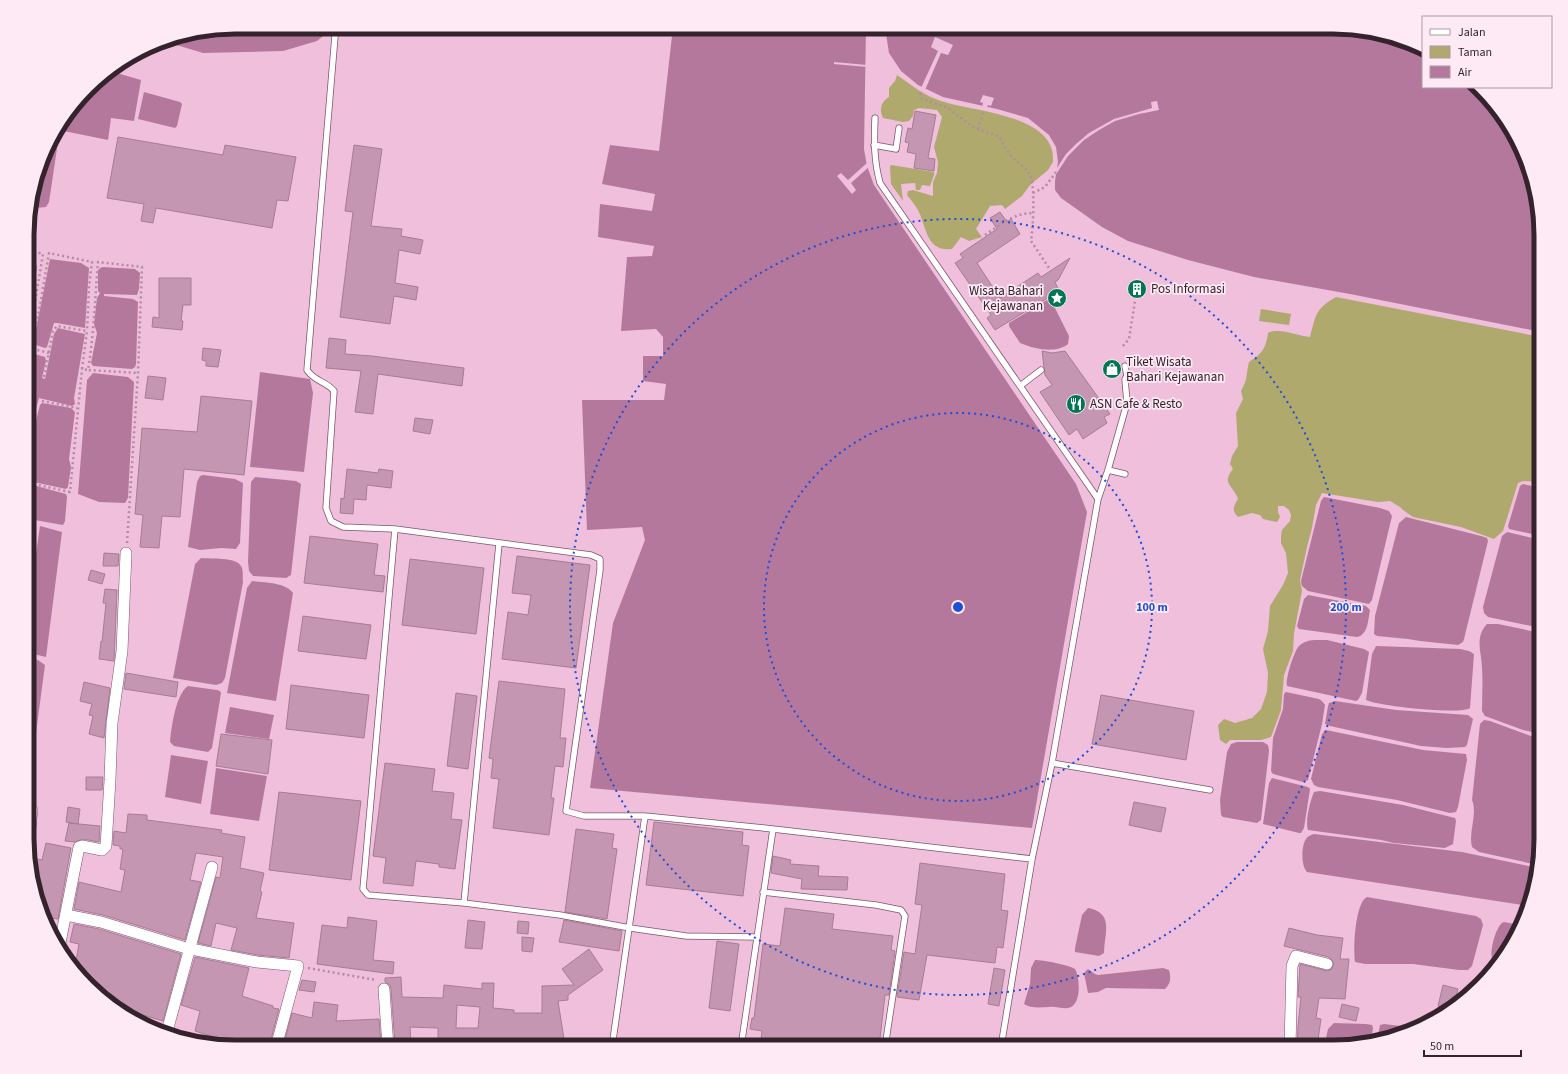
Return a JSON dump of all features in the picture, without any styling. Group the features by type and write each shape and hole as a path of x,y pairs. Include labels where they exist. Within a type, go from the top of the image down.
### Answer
{"street":[{"path":"61,939 79,847 82,846 102,850 106,846 112,723 122,651 126,553"},
{"path":"166,1027 190,948 212,866"},
{"path":"66,915 101,922 190,948 257,962 298,966 278,1040"},
{"path":"1290,1040 1292,966 1294,958 1296,956 1327,964"},
{"path":"384,989 388,1040"}],"lane":[{"path":"335,36 308,370 316,380 331,387 334,391 326,508 331,521 342,526 395,529 499,544 592,555 600,559 600,570 566,811 584,816 645,816 773,829 1032,859"},
{"path":"874,118 875,165 880,183 1098,499"},
{"path":"874,145 896,149 899,128"},
{"path":"1002,1040 1032,859 1052,763 1098,499 1127,403 1125,379 1127,376 1125,366"},
{"path":"1020,386 1041,370"},
{"path":"1108,470 1125,474"},
{"path":"395,529 363,889 368,895 464,903 560,915 630,928 686,936 756,937"},
{"path":"464,903 499,544"},
{"path":"1052,763 1210,790"},
{"path":"613,1040 645,816"},
{"path":"741,1040 773,829"},
{"path":"763,892 876,905 901,910 905,916 886,1040"}],"path":[{"path":"921,93 921,98 948,108 978,129 1000,137 1006,150 1029,173 1032,179 1033,193 1031,241 1048,268"},
{"path":"978,129 983,112"},
{"path":"1033,193 1045,187 1056,172"},
{"path":"985,235 1012,217 1033,213"},
{"path":"34,251 43,254 34,308"},
{"path":"34,330 50,253 92,262 87,331 77,408 70,492 34,484"},
{"path":"88,370 94,334 93,320 98,262 142,267 138,374 126,553"},
{"path":"1123,346 1129,339 1136,295"},
{"path":"44,377 55,327 57,326 87,331"},
{"path":"34,351 49,353"},
{"path":"82,369 138,374"},
{"path":"42,401 77,408"},
{"path":"298,966 378,981 382,983 384,989"}],"green space":[{"path":"897,75 918,90 935,99 987,111 1020,121 1035,129 1046,138 1053,154 1053,162 1048,170 1030,185 1022,196 1005,209 1002,205 990,206 976,229 982,237 969,241 961,237 952,249 943,249 932,243 918,210 907,195 908,191 913,190 933,196 933,182 937,173 938,162 934,147 942,117 937,110 919,108 914,110 913,116 909,121 903,122 883,118 881,112 882,106 884,101 889,97 889,88 895,81"},
{"path":"891,165 934,172 930,186 922,185 920,190 916,190 915,183 901,184 903,201 891,184"},
{"path":"1336,297 1534,336 1534,482 1523,481 1518,483 1503,531 1494,539 1461,527 1413,517 1390,501 1378,502 1322,493 1316,505 1300,580 1302,591 1294,633 1293,651 1284,675 1281,710 1271,737 1261,740 1230,740 1226,744 1220,740 1218,725 1224,719 1235,723 1252,718 1261,709 1267,692 1268,673 1263,649 1268,631 1270,606 1283,585 1288,573 1286,553 1281,543 1281,536 1282,530 1290,521 1291,515 1289,510 1284,506 1278,506 1280,517 1277,522 1263,519 1260,515 1252,513 1238,517 1234,512 1234,506 1238,499 1229,484 1228,478 1233,469 1230,464 1232,456 1238,446 1236,413 1243,399 1241,391 1246,380 1249,362 1263,350 1268,333 1272,331 1283,331 1310,337 1317,313 1329,301"},
{"path":"1261,309 1291,314 1289,325 1259,321"}],"water":[{"path":"222,34 326,34 317,41 283,51 203,53 174,44 196,38"},
{"path":"672,34 866,34 864,149 867,166 874,185 1076,484 1087,512 1032,828 590,788 613,623 645,540 642,527 587,530 582,400 664,400 666,384 643,381 643,356 663,356 663,337 656,329 621,331 627,257 652,256 654,246 598,237 600,204 652,211 655,194 602,184 610,145 659,151"},
{"path":"886,34 1346,34 1385,41 1410,49 1422,55 1422,88 1469,88 1500,123 1519,158 1527,183 1534,222 1534,331 1350,294 1254,277 1188,260 1128,241 1102,227 1061,198 1055,190 1058,162 1056,147 1049,135 1028,118 997,109 943,97 918,85 901,71 889,53"},
{"path":"117,73 141,80 134,121 111,118 108,140 63,131 68,123 93,93"},
{"path":"144,92 180,102 182,104 177,126 175,128 138,119"},
{"path":"57,142 49,202 46,207 36,208 41,183 49,158"},
{"path":"34,258 37,268 34,283"},
{"path":"50,259 81,263 89,268 85,328 54,323 47,347 45,348 34,344"},
{"path":"102,267 135,269 140,273 137,295 104,294 104,296 133,299 138,302 136,364 132,369 93,366 91,363 97,333 94,324 97,298 100,293 98,291 98,270"},
{"path":"1050,298 1069,336 1068,344 1057,349 1045,350 1020,343 1009,326 1009,323"},
{"path":"58,328 85,334 74,398 75,404 72,406 39,398 34,416 34,354 45,357 46,361 42,378 45,379 54,334"},
{"path":"260,372 310,379 313,393 304,472 250,467"},
{"path":"93,373 128,377 134,382 128,498 125,503 99,502 78,494 87,380"},
{"path":"42,403 71,408 75,412 69,459 71,467 68,487 66,489 34,482 34,428 40,405"},
{"path":"203,475 235,479 243,483 240,543 236,549 221,548 200,550 188,547 197,482 200,476"},
{"path":"255,477 296,481 301,484 291,575 286,578 253,576 249,571 248,562 251,482"},
{"path":"1523,484 1534,486 1534,534 1509,529 1508,526 1520,486"},
{"path":"34,485 66,494 65,521 63,525 34,520"},
{"path":"1324,497 1380,508 1389,511 1392,516 1372,600 1369,604 1308,591 1302,586 1301,581 1321,501"},
{"path":"1406,517 1487,538 1488,541 1464,639 1463,642 1458,645 1377,636 1374,634 1375,616 1399,523"},
{"path":"34,525 36,528 34,544"},
{"path":"40,526 62,532 46,657 34,654 34,567"},
{"path":"1507,532 1534,538 1534,627 1488,617 1484,613 1483,607 1502,536"},
{"path":"201,558 234,561 241,566 243,572 243,582 225,678 222,683 216,685 173,678 195,564"},
{"path":"252,581 280,585 289,589 293,593 276,701 227,693 247,588"},
{"path":"1308,595 1366,606 1370,610 1367,626 1361,636 1357,637 1299,629 1297,626 1304,599"},
{"path":"1487,624 1498,624 1534,632 1534,732 1485,716 1482,711 1482,663 1480,640 1483,629"},
{"path":"1327,640 1364,649 1369,652 1362,693 1358,700 1356,701 1287,686 1292,659 1297,649 1305,642"},
{"path":"1376,646 1460,649 1474,654 1470,708 1452,711 1419,709 1386,705 1366,700 1372,654"},
{"path":"34,659 45,665 34,748"},
{"path":"188,686 217,690 221,693 212,748 208,752 174,746 170,742 177,703 180,696"},
{"path":"1286,692 1319,699 1325,705 1322,724 1308,780 1303,782 1273,774 1271,771 1273,738 1283,709 1284,694"},
{"path":"1335,701 1396,710 1468,715 1473,719 1467,745 1465,747 1447,748 1421,746 1325,724 1329,703"},
{"path":"230,707 274,715 269,739 225,733"},
{"path":"1484,720 1490,721 1534,737 1534,852 1532,864 1479,852 1472,847 1471,835 1474,805 1472,800 1480,724"},
{"path":"1326,730 1423,750 1466,754 1467,760 1456,812 1450,813 1397,800 1318,787 1314,785 1311,779 1322,734"},
{"path":"1237,742 1263,742 1268,745 1269,751 1261,820 1257,823 1223,817 1221,815 1220,800 1227,752 1231,744"},
{"path":"171,755 208,761 201,804 165,797"},
{"path":"216,768 267,776 259,821 210,814"},
{"path":"1272,778 1308,787 1310,789 1304,828 1301,833 1263,824 1269,783"},
{"path":"1320,791 1403,805 1455,818 1456,821 1453,844 1445,848 1394,843 1308,830 1307,826 1311,801 1314,792"},
{"path":"1314,834 1462,852 1532,867 1530,878 1522,905 1307,872 1302,856 1304,842"},
{"path":"1367,897 1476,916 1481,919 1483,925 1472,966 1468,970 1459,970 1413,964 1365,964 1355,962 1354,947 1357,917 1363,901"},
{"path":"1088,908 1102,914 1105,919 1106,932 1104,953 1099,956 1075,952 1082,915"},
{"path":"1504,922 1515,924 1500,951 1493,960 1491,953 1492,947 1498,928"},
{"path":"1035,960 1062,964 1075,969 1078,978 1079,991 1076,1002 1073,1006 1068,1008 1030,1007 1024,1004 1030,984 1031,968"},
{"path":"1163,968 1169,970 1170,976 1170,980 1165,989 1106,988 1098,992 1088,993 1084,973 1088,969 1098,975"},
{"path":"1334,1023 1366,1024 1372,1025 1373,1028 1372,1036 1346,1040 1326,1040 1328,1029"},
{"path":"1384,1024 1405,1027 1378,1035 1380,1025"}],"pier":[{"path":"935,37 953,45 948,55 941,53 925,90 921,88 938,51 931,47"},
{"path":"834,62 867,65 867,67 834,64"},
{"path":"983,95 994,98 991,106 988,105 986,109 982,108 983,103 980,102"},
{"path":"1157,101 1159,110 1115,121 1084,140 1068,156 1055,176 1057,168 1066,154 1089,133 1114,119 1152,108 1151,102"},
{"path":"867,163 870,166 851,183 856,190 852,194 837,176 841,173 848,180"}],"building":[{"path":"915,111 936,115 928,158 935,159 934,171 914,168 916,154 907,152 909,143 905,142 908,128 912,129"},
{"path":"118,137 223,155 225,145 296,157 288,201 277,200 272,228 156,208 153,223 141,221 144,204 107,198"},
{"path":"354,145 382,149 371,226 402,229 401,236 423,240 420,254 399,250 395,283 418,287 416,300 394,296 390,324 340,317 353,212 345,211"},
{"path":"1000,212 1007,222 1011,219 1020,234 977,263 1000,298 1038,273 1041,277 1070,258 1058,280 1055,282 1059,291 995,330 987,318 991,315 955,263 963,258 960,254 997,229 990,218"},
{"path":"159,278 191,278 191,305 183,305 181,321 183,321 182,330 152,327 153,317 159,318"},
{"path":"329,338 346,340 345,354 464,368 462,386 378,374 373,414 355,412 361,371 326,368"},
{"path":"203,348 221,350 218,367 206,366 206,361 202,360"},
{"name":"ASN Cafe & Resto","path":"1042,351 1052,353 1065,351 1110,414 1104,417 1107,423 1083,439 1077,429 1069,435 1040,392 1052,385 1045,375"},
{"path":"148,376 166,378 163,400 145,398"},
{"path":"201,396 252,401 244,475 184,469 180,517 162,516 159,548 140,547 143,515 135,514 142,428 197,432"},
{"path":"415,418 433,420 430,434 413,431"},
{"path":"347,469 378,473 379,469 393,471 391,488 367,485 366,500 354,499 353,514 340,513 341,498 344,499"},
{"path":"310,536 378,544 374,575 385,576 383,592 304,583"},
{"path":"104,553 119,554 118,566 103,566"},
{"path":"517,556 590,565 576,668 502,659 508,612 528,615 531,595 512,593"},
{"path":"410,559 484,568 476,634 402,625"},
{"path":"91,570 105,574 102,584 88,580"},
{"path":"105,589 117,590 114,661 99,659 106,603 103,603"},
{"path":"303,616 371,625 366,659 298,651"},
{"path":"126,673 178,682 176,697 124,689"},
{"path":"499,681 565,689 560,738 566,738 563,767 555,766 551,798 554,798 549,835 493,828 499,779 491,778 493,759 489,758"},
{"path":"84,682 110,688 104,738 89,734 93,716 89,715 92,704 80,701"},
{"path":"291,685 369,695 364,738 286,729"},
{"path":"456,693 477,696 468,769 447,766"},
{"path":"1101,695 1194,711 1186,760 1092,744"},
{"path":"221,734 272,740 268,774 216,766"},
{"path":"385,763 435,769 432,791 454,793 451,819 462,820 455,869 439,867 439,864 416,861 413,886 383,883 386,858 373,856"},
{"path":"86,777 103,777 102,790 86,790"},
{"path":"279,792 361,801 351,880 269,870"},
{"path":"1134,802 1166,808 1161,832 1129,825"},
{"path":"68,807 80,809 78,824 66,822"},
{"path":"128,814 147,815 147,820 222,830 221,833 245,837 240,868 264,873 260,891 262,892 256,918 294,923 289,958 258,955 231,950 237,928 216,923 211,946 198,943 216,877 220,878 223,857 196,853 190,880 201,882 185,940 103,915 74,909 79,882 121,892 125,870 120,869 123,849 120,849 120,846 113,845 114,831 126,833"},
{"path":"654,822 743,832 742,845 749,846 743,896 646,885"},
{"path":"69,823 100,826 99,842 83,839 75,842 65,841"},
{"path":"576,829 614,834 612,848 617,849 607,919 565,912"},
{"path":"46,843 71,848 58,919 50,918 41,891 35,858 42,860"},
{"path":"773,856 791,860 790,864 819,866 818,876 848,877 847,890 801,889 802,879 771,873"},
{"path":"920,863 1005,874 1001,910 1008,911 1003,948 997,947 995,963 927,955 919,1000 897,997 904,952 915,954 922,905 915,904"},
{"path":"785,908 834,914 832,929 893,936 891,950 895,951 889,995 885,995 880,1040 761,1040 762,1031 750,1029 752,1018 754,1018 763,944 780,946"},
{"path":"348,917 377,921 373,960 394,962 393,974 317,964 322,925 347,928"},
{"path":"468,920 485,922 482,949 465,948"},
{"path":"564,920 622,931 619,951 559,942"},
{"path":"518,921 529,922 528,934 517,933"},
{"path":"74,924 99,929 181,954 163,1021 136,1013 123,1006 103,990 76,961 79,944 70,942"},
{"path":"1289,928 1317,935 1343,938 1340,959 1349,959 1345,999 1319,998 1316,1018 1321,1019 1318,1040 1297,1040 1301,997 1298,997 1300,964 1328,971 1332,969 1334,963 1329,957 1284,946"},
{"path":"522,937 534,938 532,952 522,951"},
{"path":"717,941 739,944 730,1011 709,1008"},
{"path":"589,949 603,970 568,995 568,1000 558,1001 564,1040 438,1040 438,1028 410,1027 411,1040 395,1040 391,989 390,985 385,982 385,978 401,977 402,997 443,998 444,985 482,989 482,983 494,983 493,1008 514,1010 514,1013 542,1013 542,986 574,985 562,969","holes":["457,1005 480,1007 478,1028 456,1028"]},
{"path":"195,957 249,968 242,996 279,1009 271,1040 223,1040 195,1031 200,1011 181,1005"},
{"path":"994,968 1005,970 999,1006 988,1004"},
{"path":"302,980 316,982 314,992 299,990"},
{"path":"1443,985 1458,989 1456,997 1443,1007 1438,1006"},
{"path":"314,1002 338,1005 336,1021 379,1019 381,1040 285,1040 292,1013 312,1018"},
{"path":"1342,1004 1359,1008 1356,1021 1339,1017"}],"place":[{"name":"Pos Informasi","path":"1137,289"},
{"name":"Wisata Bahari Kejawanan","path":"1057,298"},
{"name":"Tiket Wisata Bahari Kejawanan","path":"1112,369"},
{"name":"ASN Cafe & Resto","path":"1076,404"}]}
